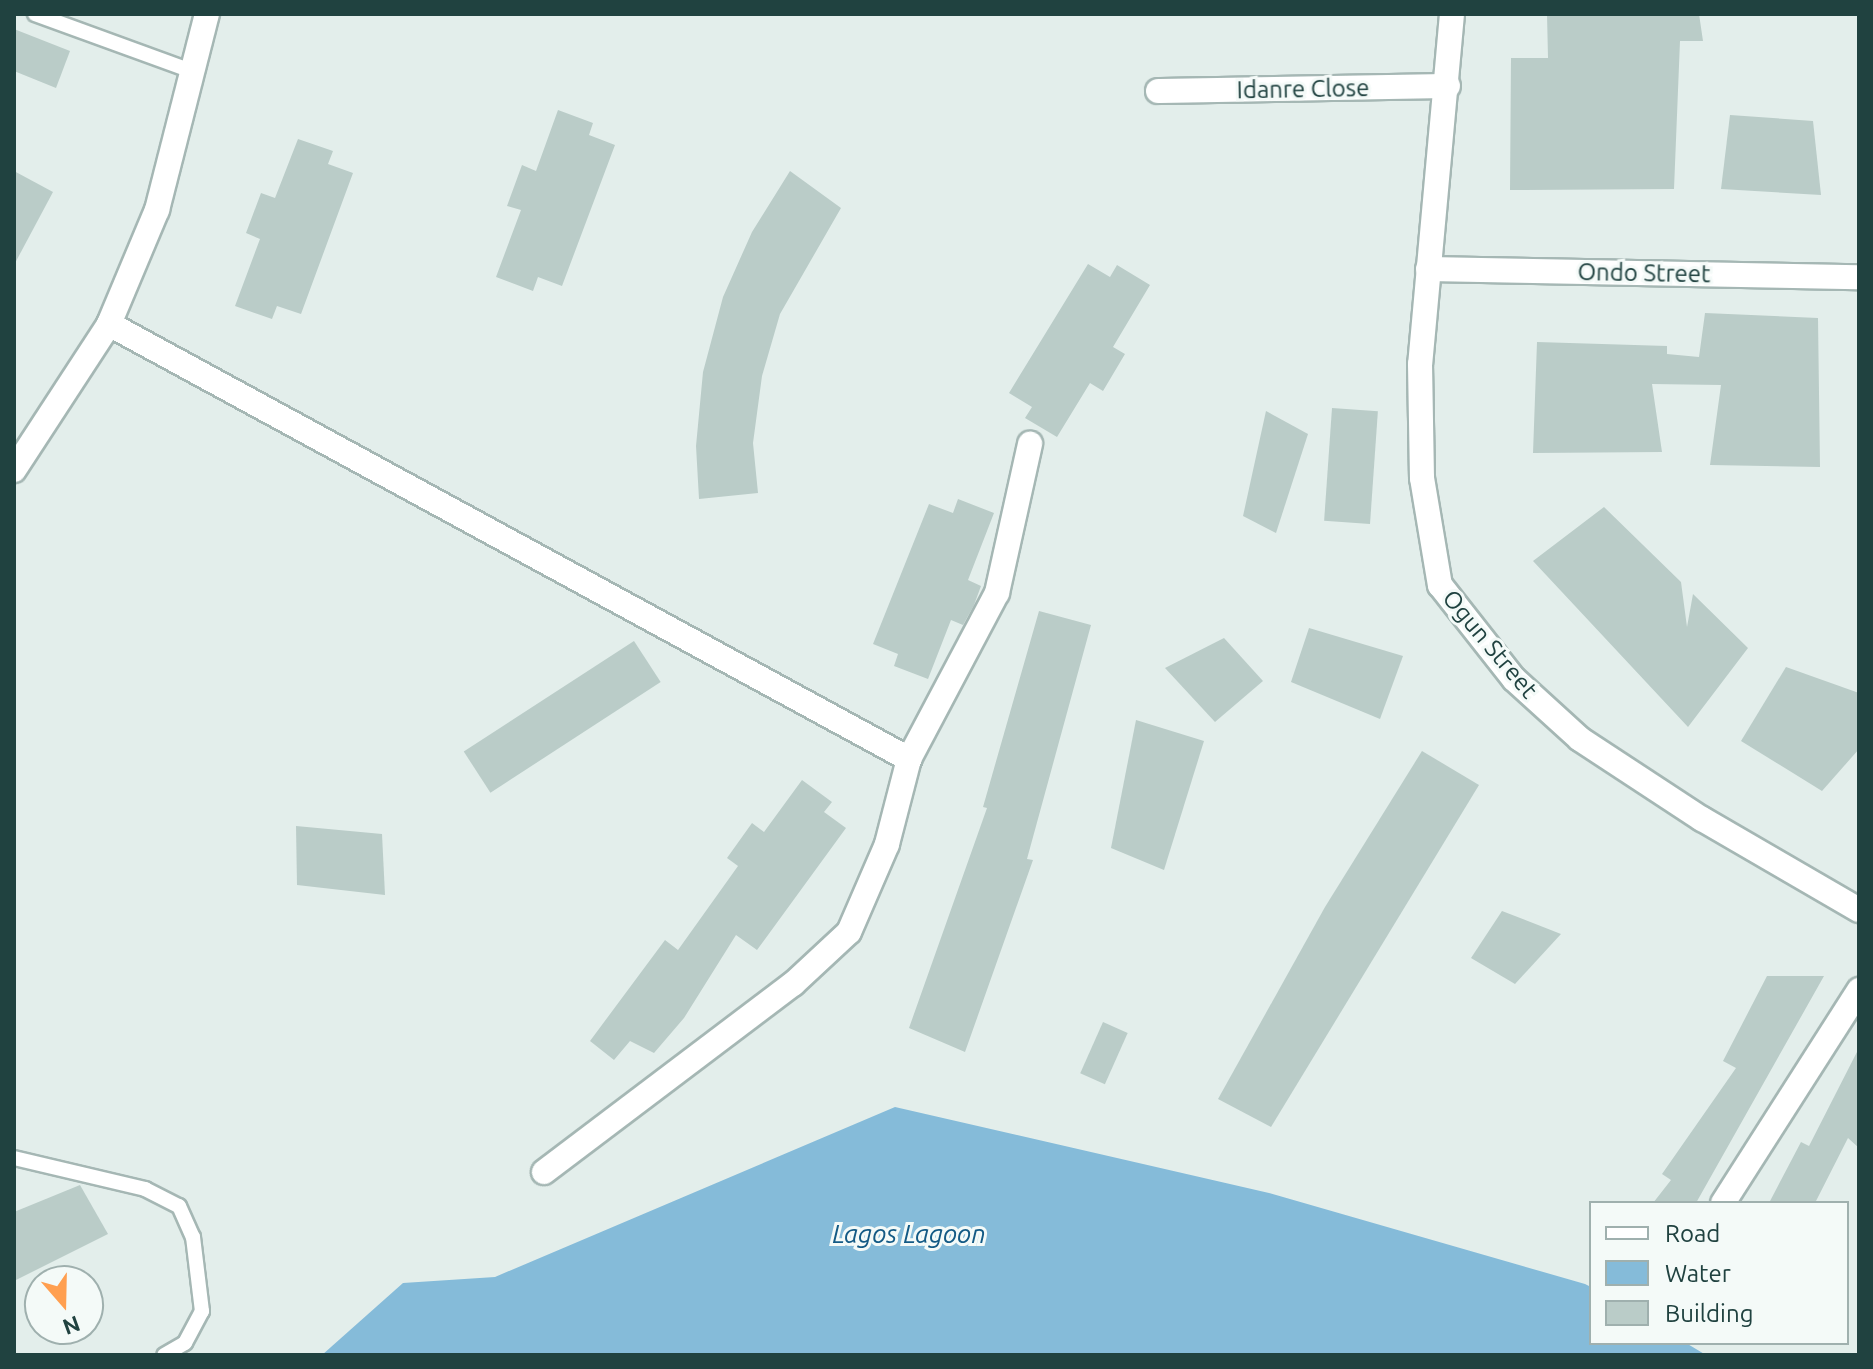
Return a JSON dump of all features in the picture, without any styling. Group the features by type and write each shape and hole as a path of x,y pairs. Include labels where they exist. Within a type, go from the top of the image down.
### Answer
{"street":[{"path":"14,470 109,324 157,210 189,70 207,14"},
{"name":"Ogun Street","path":"1452,14 1448,86 1420,364 1422,478 1440,585 1514,679 1580,739 1702,819 1859,910"},
{"name":"Idanre Close","path":"1158,91 1448,86"},
{"name":"Ondo Street","path":"1428,269 1859,277"},
{"path":"109,324 909,759"},
{"path":"544,1172 781,993 849,932 887,844 909,759 997,593 1030,444"},
{"path":"1724,1201 1859,990"}],"lane":[{"path":"35,14 189,70"},
{"path":"14,1158 145,1189 179,1206 193,1237 202,1311 185,1343 164,1355"}],"water":[{"name":"Lagos Lagoon","path":"895,1107 1269,1193 1585,1284 1589,1286 1589,1345 1689,1345 1706,1355 322,1355 403,1283 495,1277"}],"building":[{"path":"1547,14 1699,14 1703,41 1680,41 1674,189 1510,190 1511,58 1548,58"},
{"path":"14,29 70,51 56,88 14,71"},
{"path":"558,110 593,123 589,135 615,145 562,286 538,277 533,291 496,277 521,210 507,206 522,165 536,171"},
{"path":"1730,115 1813,121 1821,195 1721,189"},
{"path":"298,139 333,151 328,164 353,173 301,314 277,306 272,319 235,306 260,239 246,233 261,193 275,198"},
{"path":"14,171 53,192 14,265"},
{"path":"790,171 841,208 780,314 762,376 753,443 758,493 699,499 696,446 703,372 723,297 752,232"},
{"path":"1088,264 1110,277 1117,265 1150,285 1113,347 1125,354 1103,391 1090,383 1057,437 1025,418 1032,407 1009,393"},
{"path":"1705,313 1818,318 1820,467 1710,465 1721,385 1652,384 1662,452 1533,453 1537,342 1667,346 1667,354 1699,357"},
{"path":"1332,408 1378,411 1370,524 1324,521"},
{"path":"1266,411 1308,434 1276,533 1243,516"},
{"path":"958,499 994,513 968,580 981,586 974,605 963,625 951,620 928,679 894,666 898,654 873,644 929,504 953,513"},
{"path":"1604,507 1681,582 1687,627 1693,594 1748,648 1688,727 1533,561"},
{"path":"1039,611 1091,625 1027,859 1033,860 965,1052 909,1028 987,808 983,807"},
{"path":"1309,628 1403,656 1380,719 1291,682"},
{"path":"1224,638 1263,681 1215,722 1165,668"},
{"path":"634,641 661,682 490,793 464,752"},
{"path":"1786,667 1859,693 1859,749 1822,791 1741,741"},
{"path":"1136,720 1204,741 1164,870 1111,848"},
{"path":"1422,751 1479,785 1271,1127 1218,1099 1325,907"},
{"path":"802,780 832,802 824,812 846,828 757,950 736,935 684,1018 654,1053 630,1041 614,1060 590,1041 665,940 678,950 738,866 727,858 752,823 764,832"},
{"path":"296,826 382,834 385,895 297,885"},
{"path":"1502,911 1561,934 1515,984 1471,958"},
{"path":"1767,976 1824,976 1697,1201 1655,1201 1671,1180 1662,1174 1736,1068 1723,1061"},
{"path":"1103,1022 1128,1033 1105,1084 1080,1073"},
{"path":"1859,1048 1859,1148 1848,1138 1816,1201 1770,1201 1801,1142 1809,1146"},
{"path":"80,1185 108,1234 46,1265 24,1265 24,1276 14,1281 14,1212"}]}
